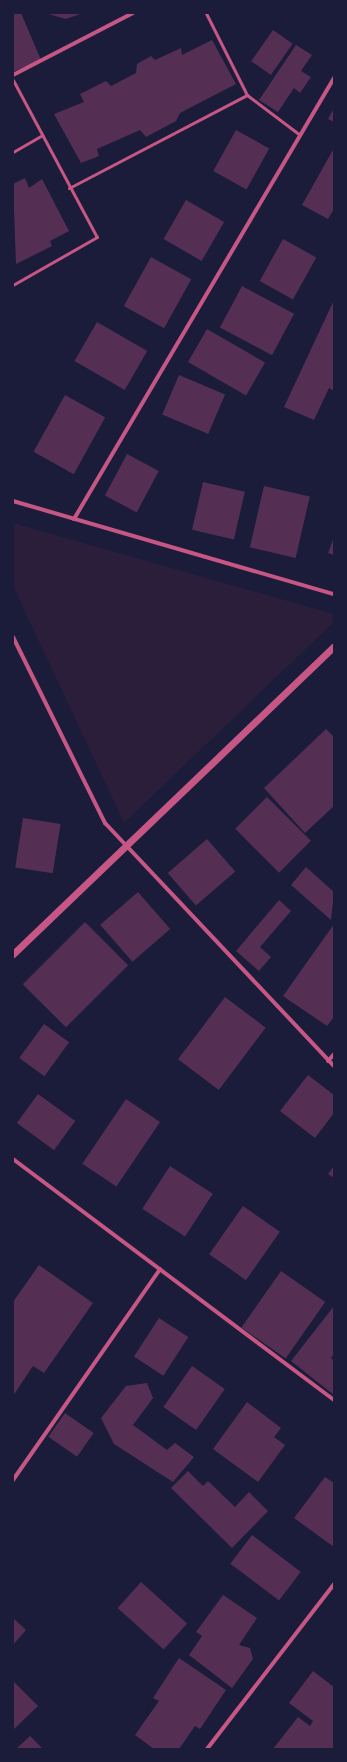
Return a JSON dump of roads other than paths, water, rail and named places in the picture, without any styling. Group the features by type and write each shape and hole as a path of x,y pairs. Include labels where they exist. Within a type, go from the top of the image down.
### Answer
{"street":[{"path":"13,76 133,13"},
{"path":"74,519 334,78"},
{"path":"13,501 334,594"},
{"path":"13,636 105,823 334,1066"},
{"path":"13,954 128,847 334,646"},
{"path":"328,1061 334,1054"},
{"path":"13,1159 334,1400"},
{"path":"13,1480 160,1269"},
{"path":"207,1749 334,1584"}],"lane":[{"path":"206,13 247,95 300,136"},
{"path":"13,80 69,188 97,237 13,285"},
{"path":"69,188 247,95"},
{"path":"13,152 42,135"}]}
